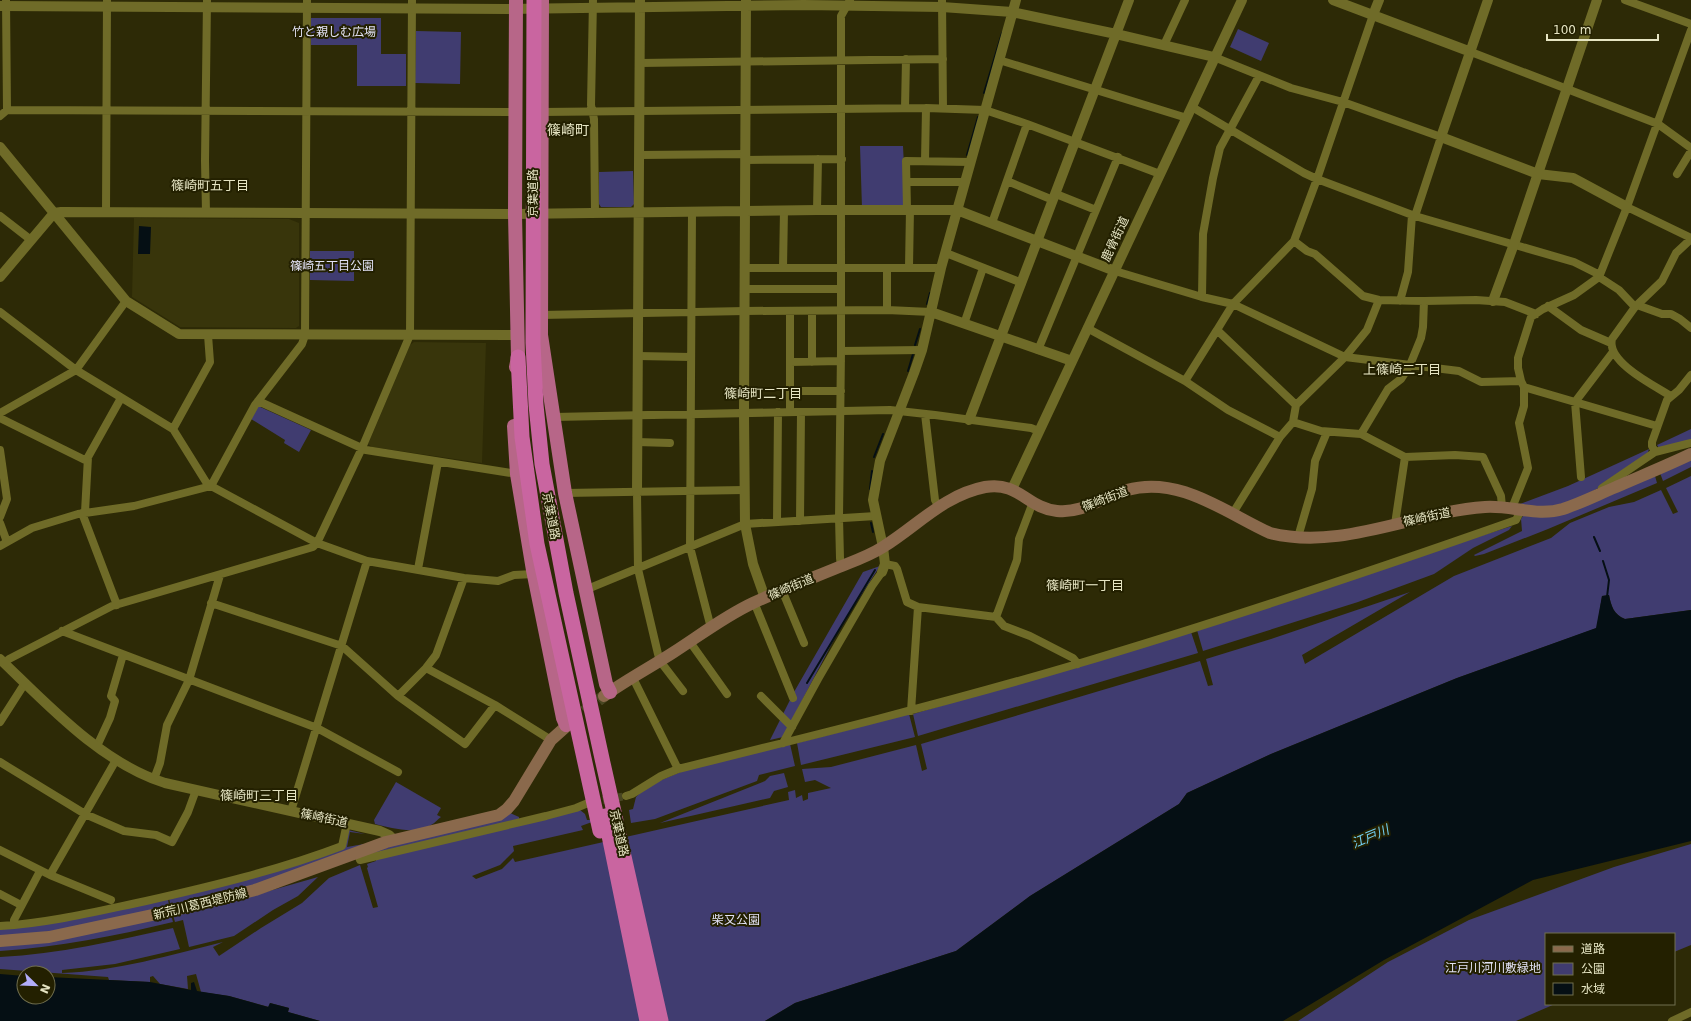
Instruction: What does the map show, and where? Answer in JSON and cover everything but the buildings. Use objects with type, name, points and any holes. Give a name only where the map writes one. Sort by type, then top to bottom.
[{"type":"highway","name":"京葉道路","points":[[519,2],[515,214],[518,357],[514,379],[517,474],[534,574],[563,718],[582,722]]},
{"type":"highway","name":"京葉道路","points":[[519,2],[524,368],[538,500],[582,722],[611,820],[662,1021]]},
{"type":"highway","name":"京葉道路","points":[[539,3],[533,321],[536,405],[547,499],[582,722]]},
{"type":"highway","name":"京葉道路","points":[[539,3],[542,213],[541,334],[580,591],[606,684],[607,694]]},
{"type":"highway","points":[[541,334],[540,367],[549,456],[580,591],[582,722]]},
{"type":"highway","points":[[518,357],[520,414],[526,474],[537,544],[548,597],[582,722],[611,820],[626,950],[646,1021]]},
{"type":"main road","name":"篠崎街道","points":[[607,694],[711,628],[759,600],[841,566],[882,547],[954,498],[984,488],[1004,486],[1012,489],[1032,502],[1048,509],[1067,511],[1090,506],[1128,489],[1139,487],[1161,487],[1185,492],[1206,500],[1270,533],[1315,538],[1345,535],[1453,511],[1484,507],[1551,511],[1582,501],[1691,454]]},
{"type":"main road","points":[[394,840],[499,815],[514,801],[551,740],[582,722]]},
{"type":"main road","name":"新荒川葛西堤防線","points":[[0,941],[49,937],[171,911],[254,890],[394,840]]},
{"type":"street","points":[[784,743],[818,679],[883,568],[882,547],[873,500],[880,462],[922,350],[941,268],[1016,0]]},
{"type":"street","points":[[969,420],[1129,0]]},
{"type":"street","points":[[1164,46],[1184,0]]},
{"type":"street","name":"鹿骨街道","points":[[1012,489],[1242,0]]},
{"type":"street","points":[[1334,0],[1658,124],[1691,148]]},
{"type":"street","points":[[1185,381],[1233,304],[1294,241],[1379,0]]},
{"type":"street","points":[[1400,301],[1408,272],[1414,216],[1488,0]]},
{"type":"street","points":[[1492,301],[1514,244],[1598,0]]},
{"type":"street","points":[[1625,0],[1691,24]]},
{"type":"street","points":[[7,110],[4,4],[412,4],[519,2],[593,4],[942,3],[1012,12],[1214,57],[1291,88],[1343,102],[1538,174],[1573,178],[1691,239],[1676,253],[1662,281],[1636,306],[1612,339],[1611,343],[1613,352],[1622,365],[1671,396]]},
{"type":"street","points":[[106,212],[107,3]]},
{"type":"street","points":[[746,3],[744,413],[745,524],[759,600],[793,698]]},
{"type":"street","points":[[841,566],[839,518],[842,159],[840,59],[841,16],[848,3]]},
{"type":"street","points":[[942,3],[943,108]]},
{"type":"street","points":[[206,212],[207,4]]},
{"type":"street","points":[[0,523],[4,544],[32,528],[83,513],[134,506],[211,486],[258,401],[302,344],[305,335],[307,4]]},
{"type":"street","points":[[2,661],[9,659],[62,631],[117,605],[313,547],[317,544],[362,448],[410,335],[412,4]]},
{"type":"street","points":[[593,4],[591,105],[594,118],[595,213]]},
{"type":"street","points":[[640,4],[637,442],[638,569],[660,661],[683,690]]},
{"type":"street","points":[[1512,509],[1528,468],[1520,423],[1524,406],[1522,384],[1518,368],[1518,358],[1531,317],[1548,306],[1574,295],[1600,276],[1658,124],[1691,30]]},
{"type":"street","points":[[640,63],[943,58]]},
{"type":"street","points":[[905,108],[906,59]]},
{"type":"street","points":[[999,60],[1187,118]]},
{"type":"street","points":[[1202,297],[1203,234],[1220,148],[1259,76]]},
{"type":"street","points":[[1192,107],[1304,173],[1317,179],[1414,216],[1574,262],[1600,276],[1619,290],[1636,306],[1662,314],[1671,314],[1691,328]]},
{"type":"street","points":[[541,112],[905,108],[984,110],[1118,157],[1160,174]]},
{"type":"street","points":[[925,162],[926,108]]},
{"type":"street","points":[[0,116],[7,110],[516,112]]},
{"type":"street","points":[[992,223],[1027,124]]},
{"type":"street","points":[[0,147],[126,302],[179,334],[517,335]]},
{"type":"street","points":[[1677,174],[1691,151]]},
{"type":"street","points":[[640,155],[842,159]]},
{"type":"street","points":[[1038,350],[1118,157]]},
{"type":"street","points":[[817,210],[818,159]]},
{"type":"street","points":[[909,267],[909,209],[906,161],[971,162]]},
{"type":"street","points":[[1007,181],[1096,210]]},
{"type":"street","points":[[907,182],[965,182]]},
{"type":"street","points":[[783,268],[784,210]]},
{"type":"street","points":[[0,277],[54,213],[206,212],[515,214],[784,210],[957,210],[1114,271],[1202,297],[1233,304],[1345,356],[1459,370],[1481,382],[1522,384],[1575,402],[1657,426]]},
{"type":"street","points":[[692,212],[690,547],[711,628]]},
{"type":"street","points":[[0,216],[31,240]]},
{"type":"street","points":[[1294,241],[1307,251],[1315,254],[1363,296],[1379,300],[1400,301],[1476,300],[1505,302],[1536,314]]},
{"type":"street","points":[[946,253],[1022,283]]},
{"type":"street","points":[[745,268],[941,268]]},
{"type":"street","points":[[887,268],[887,310]]},
{"type":"street","points":[[964,324],[983,268]]},
{"type":"street","points":[[745,289],[840,289]]},
{"type":"street","points":[[1233,513],[1280,437],[1293,422],[1296,405],[1345,356],[1367,330],[1379,300]]},
{"type":"street","points":[[1361,434],[1388,389],[1401,379],[1410,365],[1421,338],[1424,301]]},
{"type":"street","points":[[0,413],[76,370],[126,302]]},
{"type":"street","points":[[1548,306],[1581,330],[1611,343]]},
{"type":"street","points":[[541,315],[638,312],[840,310],[931,312],[1072,361]]},
{"type":"street","points":[[790,311],[790,412]]},
{"type":"street","points":[[812,311],[812,362]]},
{"type":"street","points":[[0,312],[76,370],[173,429],[206,482],[211,486],[317,544],[367,561],[464,578],[498,581],[514,575],[534,574]]},
{"type":"street","points":[[1087,328],[1185,381],[1228,410],[1280,437]]},
{"type":"street","points":[[1217,330],[1296,405]]},
{"type":"street","points":[[173,429],[210,362],[208,334]]},
{"type":"street","points":[[841,351],[922,350]]},
{"type":"street","points":[[1581,477],[1575,402],[1613,352]]},
{"type":"street","points":[[638,356],[691,357]]},
{"type":"street","points":[[790,362],[841,362]]},
{"type":"street","points":[[1655,452],[1652,442],[1667,400],[1679,390],[1691,375]]},
{"type":"street","points":[[790,391],[840,391]]},
{"type":"street","points":[[117,605],[83,513],[87,461],[121,398]]},
{"type":"street","points":[[258,401],[366,450],[517,474]]},
{"type":"street","points":[[554,417],[899,411],[1031,428],[1039,431]]},
{"type":"street","points":[[777,522],[778,412]]},
{"type":"street","points":[[800,412],[800,521]]},
{"type":"street","points":[[925,414],[935,500],[939,507]]},
{"type":"street","points":[[0,418],[87,461]]},
{"type":"street","points":[[626,796],[632,794],[656,779],[678,769],[911,711],[1078,664],[1207,624],[1516,520],[1512,509],[1501,496],[1483,457],[1455,455],[1405,457],[1361,434],[1321,432],[1293,422]]},
{"type":"street","points":[[1298,537],[1312,489],[1315,461],[1327,432]]},
{"type":"street","points":[[637,442],[670,443]]},
{"type":"street","points":[[1582,501],[1655,452],[1691,443]]},
{"type":"street","points":[[0,450],[7,499],[0,517]]},
{"type":"street","points":[[1395,524],[1405,457]]},
{"type":"street","points":[[418,570],[438,462]]},
{"type":"street","points":[[565,493],[744,490]]},
{"type":"street","points":[[996,617],[1017,560],[1019,539],[1032,502]]},
{"type":"street","points":[[580,591],[638,569],[745,524],[876,516]]},
{"type":"street","points":[[291,811],[367,561]]},
{"type":"street","points":[[883,568],[895,566],[907,602],[918,607],[996,617],[1004,626],[1030,636],[1073,658],[1078,664]]},
{"type":"street","points":[[154,779],[160,763],[167,725],[189,680],[220,575]]},
{"type":"street","points":[[398,696],[426,668],[436,655],[464,578]]},
{"type":"street","points":[[782,590],[804,643]]},
{"type":"street","points":[[212,603],[342,646],[398,696],[465,744],[495,705]]},
{"type":"street","points":[[911,711],[918,607]]},
{"type":"street","points":[[62,631],[317,728],[398,772]]},
{"type":"street","points":[[690,642],[727,694]]},
{"type":"street","points":[[97,746],[110,718],[115,701],[111,696],[123,655]]},
{"type":"street","name":"篠崎街道","points":[[2,661],[63,720],[116,760],[154,779],[196,790],[380,831],[389,835],[394,840]]},
{"type":"street","points":[[426,668],[495,705],[551,740]]},
{"type":"street","points":[[633,678],[678,769]]},
{"type":"street","points":[[0,722],[25,683]]},
{"type":"street","points":[[761,696],[792,727]]},
{"type":"street","points":[[50,875],[116,760]]},
{"type":"street","points":[[0,762],[85,814],[124,830],[156,835],[172,842],[188,812],[196,790]]},
{"type":"street","points":[[357,852],[360,860],[546,816],[576,808],[588,803]]},
{"type":"street","points":[[0,926],[56,920],[165,897],[314,857],[342,846],[347,823]]},
{"type":"street","points":[[0,850],[50,875],[111,900]]},
{"type":"street","points":[[14,925],[14,920],[21,905],[40,870]]},
{"type":"street","points":[[0,894],[21,905]]},
{"type":"street","points":[[1672,1021],[1691,1012]]},
{"type":"shaded area","points":[[134,218],[289,219],[299,223],[299,326],[296,328],[180,327],[132,297]]},
{"type":"shaded area","points":[[414,342],[486,343],[482,463],[372,447],[368,444],[410,345]]},
{"type":"green space","name":"竹と親しむ広場","points":[[311,18],[381,18],[381,54],[406,54],[406,86],[357,86],[357,45],[311,45]]},
{"type":"green space","points":[[1238,29],[1269,43],[1261,61],[1230,47]]},
{"type":"green space","points":[[416,31],[461,32],[460,84],[415,83]]},
{"type":"green space","points":[[860,146],[903,146],[906,207],[862,208]]},
{"type":"green space","points":[[633,171],[634,204],[631,207],[601,207],[599,204],[599,172]]},
{"type":"green space","name":"篠崎五丁目公園","points":[[310,251],[354,251],[354,281],[310,280]]},
{"type":"green space","points":[[258,406],[311,430],[299,452],[284,443],[285,440],[251,419]]},
{"type":"green space","points":[[1691,429],[1691,441],[1659,448],[1657,445]]},
{"type":"green space","points":[[1649,449],[1647,455],[1610,481],[1583,497],[1569,503],[1555,507],[1541,508],[1520,504],[1568,486]]},
{"type":"green space","points":[[1691,458],[1691,467],[1663,481],[1660,473]]},
{"type":"green space","points":[[1655,476],[1657,483],[1548,529],[1484,554],[1474,555],[1522,531],[1521,519],[1523,516]]},
{"type":"green space","name":"柴又公園","points":[[1691,476],[1691,610],[1625,619],[1618,615],[1614,610],[1609,595],[1602,596],[1597,628],[1457,678],[1271,754],[1187,793],[1179,804],[1030,896],[956,951],[795,1003],[765,1021],[320,1021],[288,1012],[289,1008],[270,1003],[269,1007],[229,996],[201,992],[196,974],[187,976],[188,989],[160,984],[153,976],[150,977],[150,982],[109,980],[108,977],[56,973],[56,965],[16,965],[16,970],[0,969],[0,957],[65,950],[173,928],[180,949],[115,964],[62,970],[62,973],[83,972],[123,966],[223,942],[213,947],[219,956],[302,903],[329,878],[360,865],[373,908],[378,907],[367,868],[367,864],[376,861],[376,858],[580,810],[585,814],[587,820],[591,820],[592,822],[581,826],[583,830],[513,846],[514,851],[500,865],[472,876],[476,879],[502,869],[513,858],[515,862],[789,800],[788,792],[795,790],[796,798],[802,795],[803,801],[808,799],[808,793],[831,788],[815,780],[805,782],[802,769],[831,767],[916,745],[922,771],[927,769],[921,744],[1200,661],[1208,686],[1213,685],[1206,659],[1271,639],[1410,592],[1302,655],[1305,664],[1454,576],[1551,538],[1570,523],[1609,507],[1634,502],[1661,490],[1673,514],[1678,512],[1666,488]]},
{"type":"green space","points":[[1512,526],[1509,530],[1473,548],[1434,574],[1358,602],[1203,651],[1197,630]]},
{"type":"green space","points":[[880,566],[842,624],[783,737],[770,740],[794,692],[863,572]]},
{"type":"green space","points":[[1191,632],[1198,653],[918,736],[913,714]]},
{"type":"green space","points":[[909,714],[915,737],[801,765],[797,743]]},
{"type":"green space","points":[[790,744],[795,766],[759,775],[757,781],[655,819],[631,823],[629,810],[633,809],[636,797],[647,786],[683,771]]},
{"type":"green space","points":[[784,773],[788,787],[774,791],[770,798],[660,823],[765,781],[770,776]]},
{"type":"green space","points":[[396,782],[441,808],[437,815],[441,817],[431,825],[418,830],[403,830],[375,824],[374,820]]},
{"type":"green space","points":[[510,813],[519,817],[519,819],[372,854],[375,850]]},
{"type":"green space","points":[[348,830],[365,834],[350,832],[347,847],[365,845],[270,881],[171,907],[169,898],[344,848]]},
{"type":"green space","name":"江戸川河川敷緑地","points":[[1691,844],[1691,945],[1675,952],[1675,933],[1545,933],[1545,1005],[1553,1005],[1516,1021],[1298,1021],[1388,962],[1469,920],[1614,867]]},
{"type":"green space","points":[[318,877],[298,896],[273,910],[234,936],[189,947],[183,920],[175,922],[173,915],[241,899]]},
{"type":"green space","points":[[168,898],[169,908],[96,925],[0,938],[0,928]]},
{"type":"green space","points":[[171,915],[173,922],[130,932],[65,944],[0,951],[0,946]]},
{"type":"water","points":[[139,226],[151,227],[150,254],[138,254]]},
{"type":"water","name":"江戸川","points":[[1609,595],[1616,613],[1625,619],[1691,610],[1691,841],[1533,880],[1384,960],[1283,1021],[765,1021],[795,1003],[956,951],[1030,896],[1179,804],[1187,793],[1271,754],[1457,678],[1596,628],[1602,596]]},
{"type":"water","points":[[0,974],[16,975],[16,1005],[56,1005],[56,977],[150,982],[191,990],[191,983],[194,982],[197,991],[229,996],[268,1007],[270,1003],[289,1008],[288,1012],[320,1021],[0,1021]]},
{"type":"waterway","points":[[984,93],[1002,33]]},
{"type":"waterway","points":[[967,155],[978,117]]},
{"type":"waterway","points":[[927,304],[930,293]]},
{"type":"waterway","points":[[915,345],[920,329]]},
{"type":"waterway","points":[[908,371],[913,354]]},
{"type":"waterway","points":[[874,457],[883,434]]},
{"type":"waterway","points":[[870,489],[872,471]]},
{"type":"waterway","points":[[871,523],[873,532]]},
{"type":"waterway","points":[[1594,537],[1600,551]]},
{"type":"waterway","points":[[1603,561],[1609,580],[1607,597]]},
{"type":"waterway","points":[[807,683],[875,570]]},
{"type":"tunnel","points":[[570,723],[604,696]]},
{"type":"tunnel","points":[[591,802],[626,796]]},
{"type":"district","name":"篠崎町","points":[[568,130]]},
{"type":"district","name":"篠崎町五丁目","points":[[210,185]]},
{"type":"district","name":"上篠崎二丁目","points":[[1402,369]]},
{"type":"district","name":"篠崎町二丁目","points":[[763,393]]},
{"type":"district","name":"篠崎町一丁目","points":[[1085,585]]},
{"type":"district","name":"篠崎町三丁目","points":[[259,795]]}]
